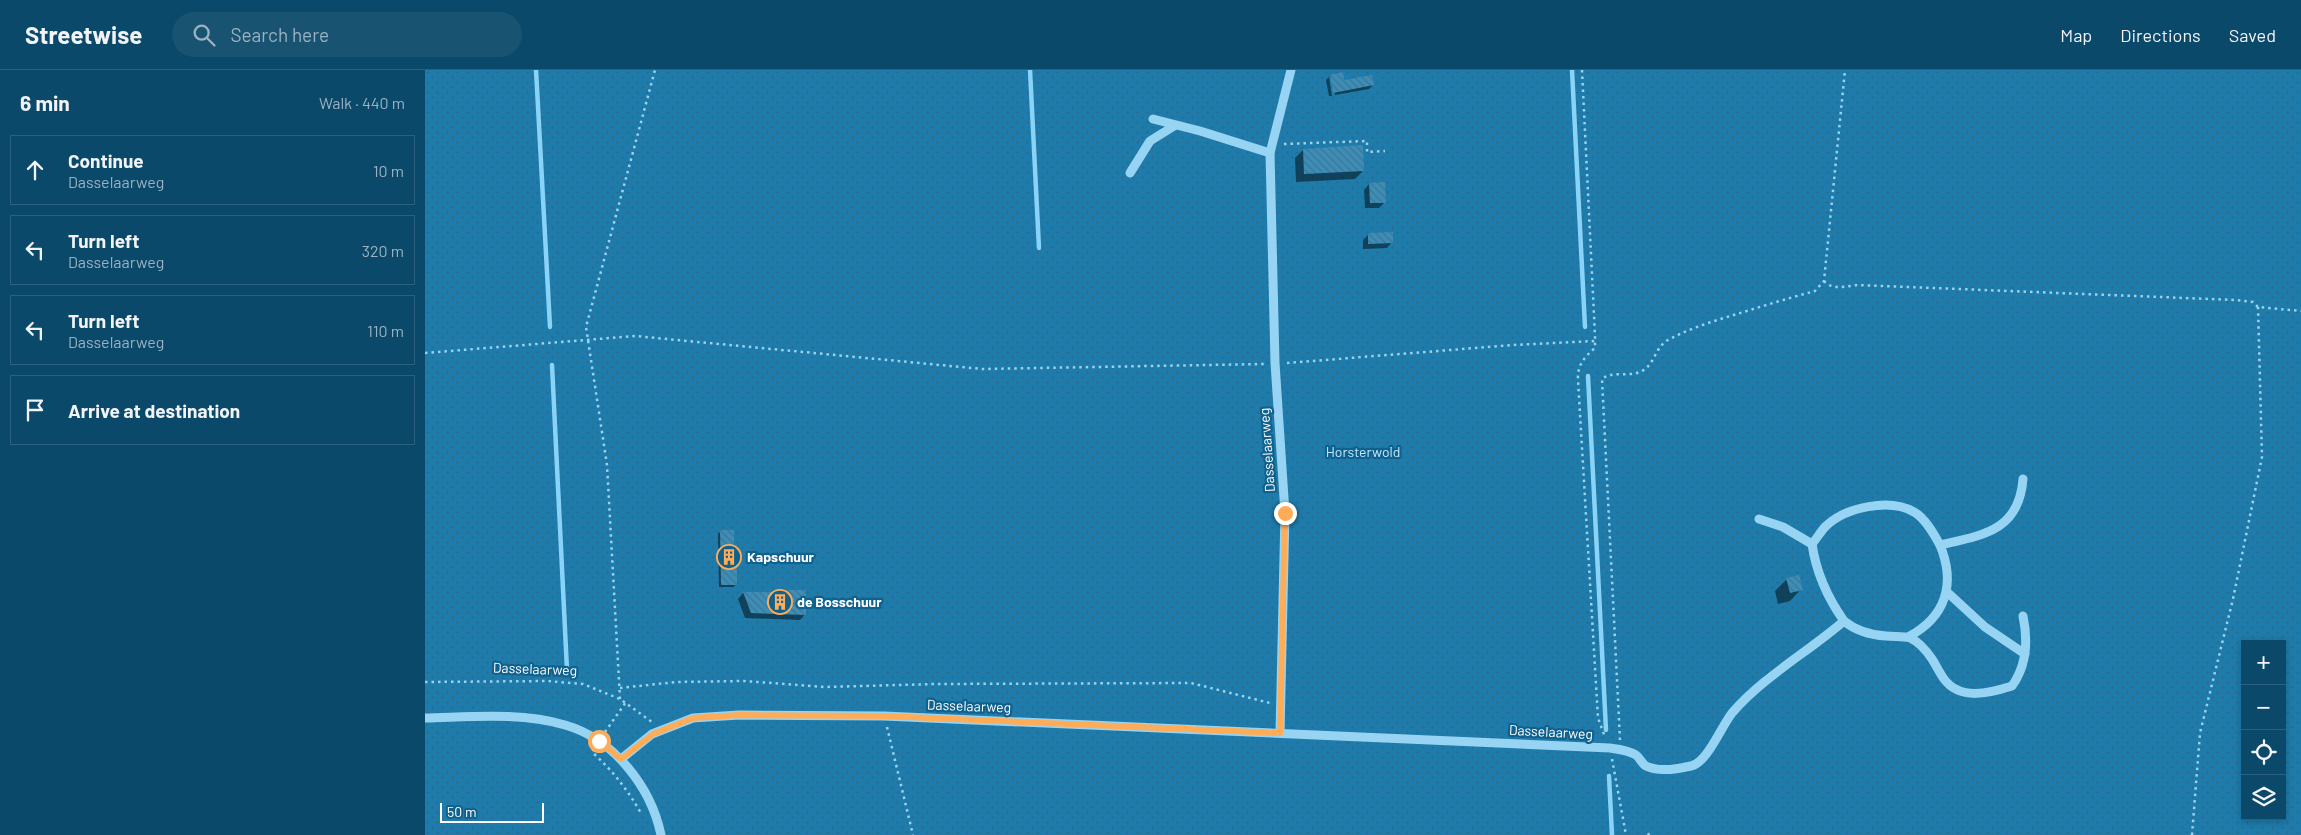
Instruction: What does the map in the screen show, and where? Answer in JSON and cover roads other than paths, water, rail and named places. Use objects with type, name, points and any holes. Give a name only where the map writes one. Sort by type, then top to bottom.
[{"type":"street","name":"Dasselaarweg","points":[[1280,733],[1285,513],[1275,364],[1271,154],[1291,70]]},
{"type":"street","points":[[1153,119],[1174,126],[1200,131],[1271,154]]},
{"type":"street","points":[[1130,173],[1150,141],[1174,126]]},
{"type":"street","points":[[1940,545],[1990,532],[2006,521],[2022,497],[2023,478]]},
{"type":"street","points":[[1908,637],[1923,630],[1934,618],[1947,592],[1949,578],[1940,545],[1932,531],[1914,512],[1889,505],[1864,506],[1844,513],[1826,526],[1812,544],[1815,562],[1821,579],[1843,621],[1852,628],[1866,633],[1908,637],[1919,643],[1928,653],[1945,680],[1953,687],[1966,692],[1981,693],[2012,686],[2021,674],[2025,654],[2026,630],[2023,616]]},
{"type":"street","points":[[1759,519],[1783,527],[1812,544]]},
{"type":"street","points":[[1947,592],[1985,627],[2025,654]]},
{"type":"street","name":"Dasselaarweg","points":[[621,759],[653,734],[693,718],[739,715],[884,716],[1610,748],[1637,755],[1645,765],[1659,769],[1693,766],[1706,757],[1717,734],[1732,713],[1750,695],[1843,621]]},
{"type":"street","points":[[425,718],[516,717],[566,725],[599,741],[621,759],[638,780],[653,808],[661,835]]},
{"type":"waterway","points":[[536,70],[550,327]]},
{"type":"waterway","points":[[1030,70],[1039,248]]},
{"type":"waterway","points":[[1572,70],[1585,327]]},
{"type":"waterway","points":[[552,365],[567,670]]},
{"type":"waterway","points":[[1588,376],[1606,730]]},
{"type":"waterway","points":[[1609,776],[1612,835]]},
{"type":"place","name":"Kapschuur","points":[[729,557]]},
{"type":"place","name":"de Bosschuur","points":[[780,602]]},
{"type":"park label","name":"Horsterwold","points":[[1363,452]]}]
